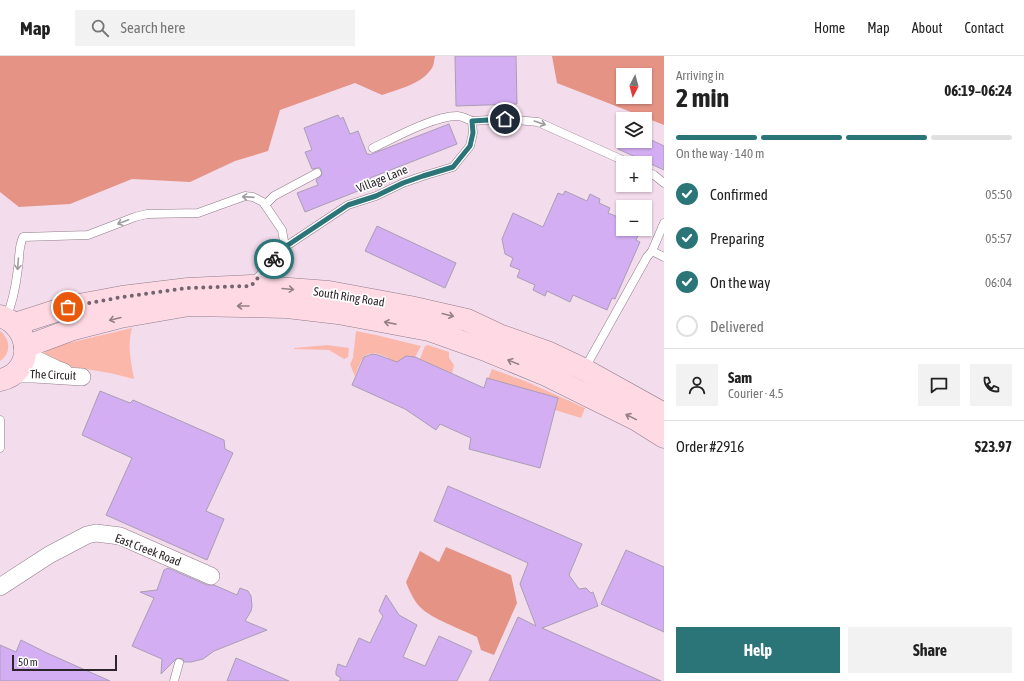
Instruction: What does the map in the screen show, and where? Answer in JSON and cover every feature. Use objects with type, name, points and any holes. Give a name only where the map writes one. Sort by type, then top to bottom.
[{"type":"street","name":"South Ring Road","points":[[7,319],[122,297],[188,288],[251,286],[329,292],[410,307],[462,319],[547,352],[585,370],[664,414]]},
{"type":"street","name":"South Ring Road","points":[[25,350],[35,343],[73,329],[120,317],[189,305],[287,307],[331,312],[429,330],[488,351],[550,377],[637,420],[664,437]]},
{"type":"street","points":[[6,377],[22,362],[25,350],[22,335],[7,319]]},
{"type":"street","name":"The Circuit","points":[[6,377],[34,374],[82,377],[56,370],[25,350]]},
{"type":"street","name":"East Creek Road","points":[[0,587],[49,555],[88,535],[96,533],[120,536],[212,576]]},
{"type":"lane","points":[[373,148],[407,132],[443,118],[458,116],[472,121],[505,119],[538,122],[616,158]]},
{"type":"lane","name":"Village Lane","points":[[251,286],[285,247],[348,205],[376,196],[403,183],[453,167],[470,146],[473,133],[472,121]]},
{"type":"lane","points":[[265,205],[274,196],[317,173]]},
{"type":"lane","points":[[652,174],[664,183]]},
{"type":"lane","points":[[7,319],[11,306],[18,267],[19,246],[23,237],[88,235],[147,214],[198,213],[245,196],[253,197],[263,202],[282,230],[285,247]]},
{"type":"lane","points":[[585,370],[646,258],[652,251],[664,223]]},
{"type":"lane","points":[[652,251],[664,257]]},
{"type":"lane","points":[[0,420],[0,448]]},
{"type":"lane","points":[[174,681],[179,663]]},
{"type":"shaded area","points":[[0,56],[435,56],[433,67],[428,74],[403,88],[382,95],[355,83],[280,110],[268,151],[235,161],[190,182],[132,179],[70,204],[19,207],[0,192]]},
{"type":"shaded area","points":[[552,56],[664,56],[664,125],[652,120],[652,112],[631,112],[557,83]]},
{"type":"shaded area","points":[[132,328],[130,347],[134,379],[110,373],[61,365],[43,355],[47,350],[68,343]]},
{"type":"shaded area","points":[[0,331],[4,334],[8,342],[8,351],[4,358],[0,361]]},
{"type":"shaded area","points":[[356,331],[421,346],[415,357],[406,356],[398,363],[382,355],[372,353],[368,354],[359,366],[355,377],[350,364],[353,358]]},
{"type":"shaded area","points":[[327,345],[349,348],[348,357],[344,359],[329,350],[294,349],[294,348]]},
{"type":"shaded area","points":[[428,345],[449,352],[449,358],[454,365],[452,374],[420,359],[425,346]]},
{"type":"shaded area","points":[[492,369],[525,381],[585,408],[581,418],[555,410],[558,398],[488,379]]},
{"type":"shaded area","points":[[446,547],[511,575],[517,603],[494,655],[481,650],[477,637],[439,620],[420,607],[406,582],[420,551],[439,562]]},
{"type":"building","points":[[455,56],[516,56],[517,104],[456,106]]},
{"type":"building","points":[[338,115],[340,119],[343,117],[350,134],[358,131],[367,154],[369,155],[449,124],[457,144],[370,178],[373,185],[305,212],[297,193],[318,185],[316,180],[322,173],[320,168],[312,169],[305,152],[312,150],[304,128]]},
{"type":"building","points":[[652,140],[664,146],[664,170],[652,165],[652,156],[633,156],[618,149],[652,148]]},
{"type":"building","points":[[565,191],[587,201],[590,194],[600,199],[599,203],[610,208],[608,213],[616,216],[616,236],[638,236],[636,240],[640,242],[615,299],[612,298],[607,310],[573,295],[570,302],[547,291],[545,296],[533,290],[535,285],[517,277],[520,270],[510,266],[513,258],[505,254],[502,239],[513,213],[543,227],[558,193],[563,195]]},
{"type":"building","points":[[377,226],[456,263],[445,288],[365,251]]},
{"type":"building","points":[[372,354],[397,362],[406,356],[415,357],[484,388],[487,378],[558,398],[540,468],[469,449],[471,438],[440,424],[436,430],[405,409],[352,385],[364,357]]},
{"type":"building","points":[[100,391],[130,403],[133,400],[224,440],[225,449],[233,453],[206,511],[224,519],[207,560],[106,515],[132,458],[82,435]]},
{"type":"building","points":[[448,486],[582,544],[569,575],[579,589],[586,588],[591,593],[593,592],[598,606],[542,628],[661,681],[489,681],[518,617],[536,626],[520,584],[528,563],[434,521]]},
{"type":"building","points":[[626,550],[664,567],[664,632],[601,604]]},
{"type":"building","points":[[168,568],[207,585],[214,585],[237,595],[240,588],[248,591],[251,596],[252,606],[251,611],[245,621],[267,630],[214,651],[203,659],[184,662],[183,659],[177,658],[161,674],[162,659],[132,646],[154,598],[140,592],[157,590],[164,570]]},
{"type":"building","points":[[386,595],[399,615],[417,625],[403,657],[425,666],[439,636],[472,651],[457,681],[339,681],[341,678],[336,675],[338,664],[346,667],[359,638],[370,643],[383,616],[379,611]]},
{"type":"building","points":[[21,640],[110,681],[0,681],[0,645],[16,652]]},
{"type":"building","points":[[236,658],[289,681],[227,681]]},
{"type":"way so far","points":[[68,307],[122,297],[188,288],[251,286],[274,259]]},
{"type":"route","points":[[274,259],[285,247],[348,205],[376,196],[403,183],[453,167],[470,146],[473,133],[472,121],[505,119]]}]
